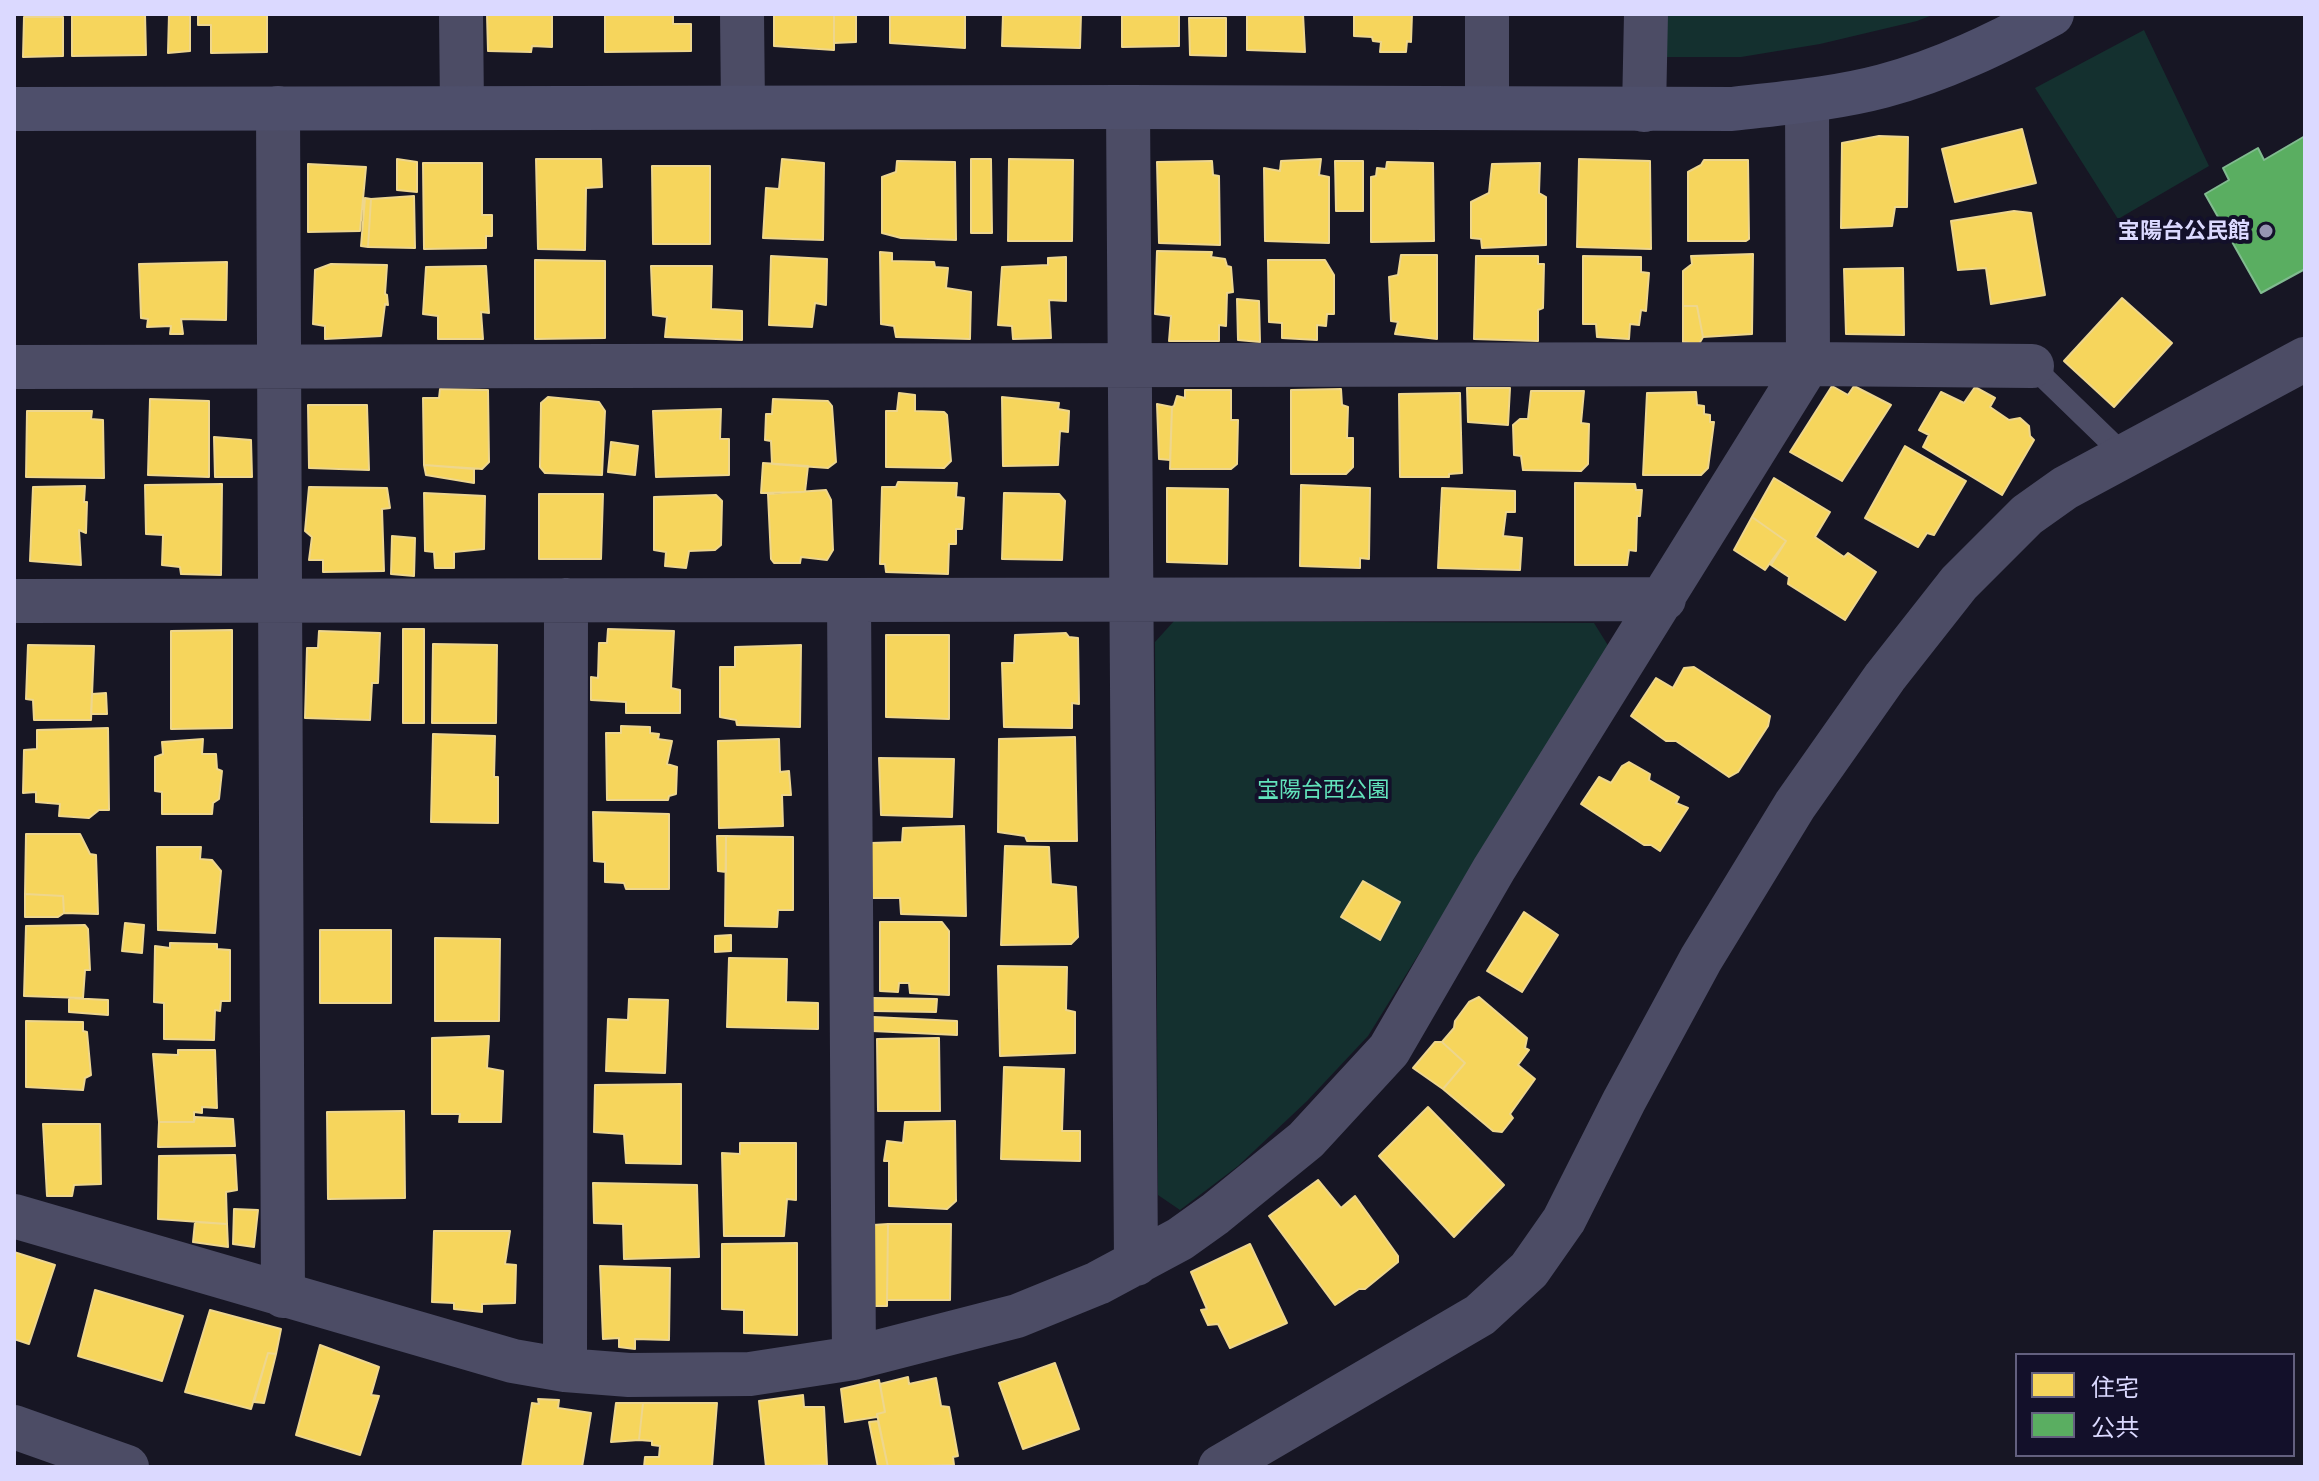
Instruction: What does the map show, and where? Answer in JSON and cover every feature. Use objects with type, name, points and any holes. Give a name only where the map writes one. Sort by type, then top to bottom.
[{"type":"street","points":[[461,14],[462,108]]},
{"type":"street","points":[[742,14],[743,107]]},
{"type":"street","points":[[1487,14],[1487,108]]},
{"type":"street","points":[[1644,110],[1646,14]]},
{"type":"street","points":[[14,109],[1732,109],[1807,101],[1882,86],[1940,68],[2052,14]]},
{"type":"street","points":[[14,1216],[513,1361],[565,1370],[629,1375],[750,1374],[854,1358],[1017,1316],[1057,1302],[1136,1264],[1215,1214],[1306,1140],[1389,1050],[1494,869],[1808,364],[1807,101]]},
{"type":"street","points":[[1128,107],[1136,1264]]},
{"type":"street","points":[[278,108],[283,1296]]},
{"type":"street","points":[[1220,1467],[1480,1315],[1529,1270],[1564,1220],[1624,1101],[1709,946],[1795,805],[1885,677],[1959,583],[2027,515],[2065,488],[2305,359]]},
{"type":"street","points":[[14,367],[2032,366]]},
{"type":"street","points":[[14,601],[1664,599]]},
{"type":"street","points":[[565,1370],[566,600]]},
{"type":"street","points":[[849,600],[854,1358]]},
{"type":"street","points":[[14,1427],[127,1467]]},
{"type":"lane","points":[[2032,366],[2126,457]]},
{"type":"green space","points":[[1665,14],[1935,14],[1820,44],[1741,57],[1665,57]]},
{"type":"green space","points":[[2144,30],[2209,166],[2118,219],[2035,88]]},
{"type":"green space","name":"宝陽台西公園","points":[[1174,621],[1594,623],[1609,647],[1368,1036],[1307,1101],[1238,1166],[1180,1210],[1158,1195],[1155,642]]},
{"type":"building: 住宅","points":[[72,14],[145,14],[146,55],[72,56]]},
{"type":"building: 住宅","points":[[169,14],[190,14],[190,51],[168,53]]},
{"type":"building: 住宅","points":[[198,14],[267,14],[267,52],[211,53],[211,25],[198,25]]},
{"type":"building: 住宅","points":[[487,14],[552,14],[552,47],[532,46],[531,52],[488,51]]},
{"type":"building: 住宅","points":[[605,14],[673,14],[673,24],[691,24],[691,51],[605,52]]},
{"type":"building: 住宅","points":[[774,14],[834,14],[834,50],[774,46]]},
{"type":"building: 住宅","points":[[834,14],[856,14],[856,42],[834,43]]},
{"type":"building: 住宅","points":[[890,14],[965,14],[965,48],[890,43]]},
{"type":"building: 住宅","points":[[1003,14],[1081,14],[1080,48],[1002,46]]},
{"type":"building: 住宅","points":[[1122,14],[1179,14],[1179,46],[1122,47]]},
{"type":"building: 住宅","points":[[1247,14],[1303,14],[1305,52],[1247,50]]},
{"type":"building: 住宅","points":[[1354,14],[1412,14],[1411,42],[1407,41],[1406,52],[1380,52],[1381,42],[1373,41],[1372,37],[1354,36]]},
{"type":"building: 住宅","points":[[24,17],[63,17],[63,56],[23,57]]},
{"type":"building: 住宅","points":[[1189,18],[1226,18],[1226,56],[1190,55]]},
{"type":"building: 住宅","points":[[2022,129],[2036,183],[1955,202],[1942,149]]},
{"type":"building: 住宅","points":[[1879,136],[1908,137],[1907,207],[1895,207],[1892,226],[1841,228],[1842,143]]},
{"type":"building: 住宅","points":[[397,159],[417,162],[417,192],[397,190]]},
{"type":"building: 住宅","points":[[536,159],[601,159],[602,187],[586,188],[585,250],[538,249]]},
{"type":"building: 住宅","points":[[782,159],[824,163],[823,240],[763,238],[766,188],[779,189]]},
{"type":"building: 住宅","points":[[971,159],[991,159],[992,233],[971,233]]},
{"type":"building: 住宅","points":[[1009,159],[1073,160],[1072,241],[1008,241]]},
{"type":"building: 住宅","points":[[1321,159],[1319,175],[1329,177],[1329,243],[1265,241],[1264,168],[1280,171],[1281,161]]},
{"type":"building: 住宅","points":[[1579,159],[1650,161],[1651,249],[1577,247]]},
{"type":"building: 住宅","points":[[1704,160],[1748,160],[1749,239],[1746,241],[1688,241],[1688,172]]},
{"type":"building: 住宅","points":[[897,161],[955,162],[956,240],[901,238],[882,233],[882,177],[896,172]]},
{"type":"building: 住宅","points":[[1212,161],[1213,175],[1219,176],[1220,245],[1159,243],[1157,162]]},
{"type":"building: 住宅","points":[[1335,161],[1363,161],[1363,211],[1336,211]]},
{"type":"building: 住宅","points":[[1387,162],[1433,163],[1434,241],[1371,242],[1371,177],[1376,176],[1377,168],[1386,169]]},
{"type":"building: 住宅","points":[[423,163],[482,163],[482,215],[492,215],[492,236],[486,236],[486,248],[424,249]]},
{"type":"building: 住宅","points":[[1540,163],[1539,193],[1546,197],[1546,245],[1482,248],[1481,239],[1471,238],[1471,202],[1489,193],[1492,164]]},
{"type":"building: 住宅","points":[[308,164],[366,167],[360,231],[308,232]]},
{"type":"building: 住宅","points":[[652,166],[710,166],[710,244],[653,244]]},
{"type":"building: 住宅","points":[[414,196],[415,248],[368,247],[371,199]]},
{"type":"building: 住宅","points":[[365,198],[371,199],[368,247],[361,246]]},
{"type":"building: 住宅","points":[[2014,211],[2031,213],[2045,295],[1991,304],[1986,268],[1958,270],[1951,221]]},
{"type":"building: 住宅","points":[[1157,251],[1212,252],[1211,257],[1225,259],[1227,266],[1231,267],[1233,292],[1227,293],[1226,326],[1219,325],[1219,341],[1169,341],[1171,316],[1155,314]]},
{"type":"building: 住宅","points":[[880,252],[892,253],[892,261],[934,262],[935,267],[948,268],[946,288],[971,292],[970,339],[896,337],[894,326],[881,324]]},
{"type":"building: 住宅","points":[[1753,254],[1752,334],[1703,337],[1697,306],[1683,306],[1683,271],[1692,264],[1691,256]]},
{"type":"building: 住宅","points":[[1401,255],[1437,255],[1437,339],[1395,334],[1398,322],[1391,321],[1389,277],[1398,275]]},
{"type":"building: 住宅","points":[[771,256],[827,259],[826,305],[815,303],[812,327],[769,325]]},
{"type":"building: 住宅","points":[[1476,256],[1538,256],[1538,264],[1544,264],[1543,308],[1538,310],[1538,341],[1474,339]]},
{"type":"building: 住宅","points":[[1583,256],[1641,257],[1641,272],[1649,273],[1646,311],[1641,310],[1639,325],[1630,324],[1629,339],[1597,337],[1596,324],[1583,324]]},
{"type":"building: 住宅","points":[[1066,257],[1066,301],[1049,300],[1051,338],[1013,339],[1012,326],[998,325],[1002,267],[1048,265],[1048,258]]},
{"type":"building: 住宅","points":[[535,260],[605,261],[605,338],[535,339]]},
{"type":"building: 住宅","points":[[1268,260],[1325,260],[1334,275],[1334,314],[1327,314],[1326,326],[1317,325],[1317,340],[1282,338],[1282,323],[1269,322]]},
{"type":"building: 住宅","points":[[227,262],[226,320],[181,319],[183,334],[170,334],[171,326],[147,327],[148,319],[141,318],[139,264]]},
{"type":"building: 住宅","points":[[331,264],[387,265],[385,294],[388,305],[385,304],[381,336],[325,339],[325,326],[313,324],[315,270]]},
{"type":"building: 住宅","points":[[486,266],[489,313],[481,312],[483,339],[438,339],[438,316],[423,314],[426,267]]},
{"type":"building: 住宅","points":[[651,266],[712,266],[711,309],[742,311],[742,340],[665,337],[667,317],[653,315]]},
{"type":"building: 住宅","points":[[1903,268],[1904,335],[1846,334],[1844,269]]},
{"type":"building: 住宅","points":[[2122,298],[2172,343],[2114,407],[2064,361]]},
{"type":"building: 住宅","points":[[1237,299],[1259,301],[1260,342],[1238,340]]},
{"type":"building: 住宅","points":[[1683,306],[1697,306],[1703,337],[1699,344],[1683,342]]},
{"type":"building: 住宅","points":[[1832,386],[1848,395],[1854,386],[1891,405],[1842,481],[1790,452]]},
{"type":"building: 住宅","points":[[1975,387],[1995,398],[1990,407],[2009,420],[2020,418],[2029,426],[2030,436],[2034,440],[2002,495],[1923,447],[1929,435],[1919,430],[1941,392],[1964,403]]},
{"type":"building: 住宅","points":[[1467,388],[1510,388],[1508,425],[1468,422]]},
{"type":"building: 住宅","points":[[440,389],[488,390],[489,462],[482,469],[424,465],[423,398],[439,398]]},
{"type":"building: 住宅","points":[[1341,389],[1342,405],[1348,407],[1347,438],[1353,438],[1353,467],[1346,474],[1291,474],[1291,390]]},
{"type":"building: 住宅","points":[[1185,390],[1231,390],[1231,420],[1238,420],[1237,464],[1231,469],[1170,469],[1172,407],[1177,396],[1185,398]]},
{"type":"building: 住宅","points":[[1531,391],[1584,391],[1581,423],[1589,424],[1588,464],[1581,471],[1523,470],[1521,456],[1514,455],[1513,425],[1520,419],[1528,419]]},
{"type":"building: 住宅","points":[[1696,392],[1697,405],[1704,406],[1704,414],[1710,415],[1710,422],[1714,422],[1708,468],[1701,475],[1643,475],[1647,393]]},
{"type":"building: 住宅","points":[[899,393],[915,395],[915,411],[944,412],[947,415],[951,461],[944,468],[886,467],[886,411],[897,411]]},
{"type":"building: 住宅","points":[[1460,393],[1462,473],[1449,474],[1449,477],[1400,477],[1399,394]]},
{"type":"building: 住宅","points":[[548,397],[599,402],[605,411],[602,475],[545,473],[540,467],[541,403]]},
{"type":"building: 住宅","points":[[1002,397],[1059,403],[1058,409],[1069,411],[1068,432],[1060,431],[1058,465],[1003,466]]},
{"type":"building: 住宅","points":[[150,399],[209,401],[209,477],[148,475]]},
{"type":"building: 住宅","points":[[773,399],[828,401],[832,406],[836,462],[828,468],[772,464],[771,441],[765,440],[766,414],[772,414]]},
{"type":"building: 住宅","points":[[1157,404],[1172,407],[1170,460],[1159,459]]},
{"type":"building: 住宅","points":[[308,405],[367,405],[369,470],[309,468]]},
{"type":"building: 住宅","points":[[721,409],[720,439],[729,439],[729,475],[656,477],[653,411]]},
{"type":"building: 住宅","points":[[27,411],[92,411],[91,419],[103,420],[104,478],[26,477]]},
{"type":"building: 住宅","points":[[214,437],[251,440],[252,477],[215,477]]},
{"type":"building: 住宅","points":[[611,442],[638,446],[635,475],[608,472]]},
{"type":"building: 住宅","points":[[1905,446],[1966,481],[1934,535],[1927,533],[1918,547],[1865,518]]},
{"type":"building: 住宅","points":[[763,463],[808,466],[805,492],[761,493]]},
{"type":"building: 住宅","points":[[424,465],[474,469],[474,483],[426,475]]},
{"type":"building: 住宅","points":[[1774,478],[1830,512],[1815,537],[1844,557],[1848,553],[1876,572],[1845,620],[1788,584],[1789,577],[1771,565],[1786,541],[1752,517]]},
{"type":"building: 住宅","points":[[898,482],[957,483],[956,497],[964,498],[962,529],[956,529],[956,544],[949,544],[948,574],[886,572],[885,564],[880,564],[882,487],[896,487]]},
{"type":"building: 住宅","points":[[1575,483],[1635,484],[1636,490],[1642,490],[1640,516],[1637,516],[1636,551],[1629,550],[1627,565],[1575,565]]},
{"type":"building: 住宅","points":[[222,484],[221,575],[181,574],[180,567],[162,565],[163,535],[146,534],[145,485]]},
{"type":"building: 住宅","points":[[1301,485],[1370,488],[1369,559],[1360,558],[1360,568],[1300,566]]},
{"type":"building: 住宅","points":[[85,486],[86,533],[79,530],[81,565],[30,561],[33,487]]},
{"type":"building: 住宅","points":[[309,487],[387,488],[390,508],[382,509],[384,571],[323,572],[323,560],[309,560],[312,537],[305,531]]},
{"type":"building: 住宅","points":[[1167,488],[1228,489],[1227,564],[1167,562]]},
{"type":"building: 住宅","points":[[1442,488],[1515,491],[1515,512],[1506,512],[1503,536],[1522,538],[1520,570],[1438,568]]},
{"type":"building: 住宅","points":[[826,490],[831,500],[833,550],[827,560],[801,557],[800,563],[774,563],[771,559],[768,494]]},
{"type":"building: 住宅","points":[[424,493],[485,496],[484,549],[454,552],[454,568],[435,568],[434,552],[425,551]]},
{"type":"building: 住宅","points":[[1004,493],[1059,494],[1065,501],[1062,560],[1002,559]]},
{"type":"building: 住宅","points":[[539,494],[603,494],[601,559],[539,559]]},
{"type":"building: 住宅","points":[[716,495],[722,501],[721,545],[715,550],[689,551],[686,568],[665,566],[666,552],[654,550],[654,497]]},
{"type":"building: 住宅","points":[[1752,517],[1786,541],[1765,570],[1734,550]]},
{"type":"building: 住宅","points":[[392,536],[415,538],[414,576],[391,574]]},
{"type":"building: 住宅","points":[[403,629],[424,629],[424,723],[403,723]]},
{"type":"building: 住宅","points":[[608,629],[674,631],[671,688],[680,690],[680,713],[626,713],[626,702],[591,700],[591,677],[598,678],[599,643],[607,643]]},
{"type":"building: 住宅","points":[[232,630],[232,728],[171,729],[171,631]]},
{"type":"building: 住宅","points":[[319,631],[380,633],[378,683],[372,683],[370,720],[305,718],[307,648],[318,648]]},
{"type":"building: 住宅","points":[[1066,633],[1069,637],[1078,638],[1079,704],[1072,703],[1072,728],[1004,727],[1002,663],[1014,663],[1015,635]]},
{"type":"building: 住宅","points":[[886,635],[949,635],[949,719],[886,717]]},
{"type":"building: 住宅","points":[[433,644],[497,645],[496,723],[432,723]]},
{"type":"building: 住宅","points":[[28,645],[94,646],[91,720],[34,720],[33,700],[26,699]]},
{"type":"building: 住宅","points":[[801,645],[800,727],[737,725],[736,720],[720,717],[720,667],[735,667],[735,647]]},
{"type":"building: 住宅","points":[[1694,667],[1770,716],[1768,726],[1738,772],[1729,777],[1676,741],[1666,741],[1631,716],[1656,678],[1673,688],[1684,668]]},
{"type":"building: 住宅","points":[[106,693],[107,714],[91,714],[92,694]]},
{"type":"building: 住宅","points":[[621,726],[650,727],[650,733],[659,734],[658,739],[672,741],[667,764],[677,767],[676,794],[669,796],[668,800],[607,800],[606,733],[621,733]]},
{"type":"building: 住宅","points":[[108,728],[109,810],[99,810],[89,818],[59,816],[60,804],[36,802],[36,792],[23,793],[24,750],[37,749],[37,730]]},
{"type":"building: 住宅","points":[[433,734],[495,736],[494,777],[498,777],[498,823],[431,822]]},
{"type":"building: 住宅","points":[[1075,737],[1077,841],[1027,841],[1025,836],[998,832],[999,739]]},
{"type":"building: 住宅","points":[[203,739],[202,754],[216,754],[217,769],[222,771],[219,799],[213,803],[212,814],[162,814],[162,792],[155,791],[155,757],[163,754],[162,742]]},
{"type":"building: 住宅","points":[[779,739],[780,772],[789,771],[791,795],[782,795],[783,826],[719,828],[718,741]]},
{"type":"building: 住宅","points":[[879,758],[954,759],[952,817],[881,815]]},
{"type":"building: 住宅","points":[[1629,762],[1650,774],[1649,780],[1679,797],[1676,803],[1688,808],[1660,851],[1651,845],[1644,845],[1581,804],[1599,777],[1611,783],[1622,766]]},
{"type":"building: 住宅","points":[[593,812],[669,814],[669,889],[626,889],[624,883],[605,882],[605,862],[594,861]]},
{"type":"building: 住宅","points":[[964,826],[966,916],[901,914],[900,898],[872,898],[871,843],[902,842],[903,828]]},
{"type":"building: 住宅","points":[[26,834],[80,834],[90,854],[96,855],[98,914],[64,913],[63,896],[25,894]]},
{"type":"building: 住宅","points":[[717,836],[726,836],[726,872],[718,871]]},
{"type":"building: 住宅","points":[[726,836],[793,837],[793,910],[778,910],[777,927],[725,926]]},
{"type":"building: 住宅","points":[[1005,846],[1049,847],[1051,884],[1076,887],[1078,937],[1071,944],[1001,945]]},
{"type":"building: 住宅","points":[[157,847],[201,847],[200,859],[212,860],[221,871],[215,933],[158,930]]},
{"type":"building: 住宅","points":[[1363,881],[1400,902],[1380,940],[1341,917]]},
{"type":"building: 住宅","points":[[25,894],[63,896],[64,913],[58,917],[25,917]]},
{"type":"building: 住宅","points":[[1524,912],[1558,935],[1522,992],[1487,971]]},
{"type":"building: 住宅","points":[[880,922],[942,922],[949,931],[949,995],[910,993],[909,983],[899,983],[898,992],[880,991]]},
{"type":"building: 住宅","points":[[125,923],[144,925],[142,953],[122,951]]},
{"type":"building: 住宅","points":[[85,925],[88,929],[90,970],[85,970],[83,998],[24,996],[26,926]]},
{"type":"building: 住宅","points":[[320,930],[391,930],[391,1003],[320,1003]]},
{"type":"building: 住宅","points":[[731,935],[731,951],[715,952],[715,936]]},
{"type":"building: 住宅","points":[[435,938],[500,939],[499,1021],[435,1021]]},
{"type":"building: 住宅","points":[[170,943],[217,944],[217,949],[230,950],[230,1001],[221,1001],[220,1011],[215,1010],[214,1040],[164,1039],[164,1003],[154,1002],[155,946],[170,948]]},
{"type":"building: 住宅","points":[[729,958],[787,959],[786,1002],[818,1003],[818,1029],[727,1027]]},
{"type":"building: 住宅","points":[[998,966],[1067,967],[1066,1010],[1075,1012],[1075,1053],[1000,1056]]},
{"type":"building: 住宅","points":[[1479,997],[1527,1038],[1525,1048],[1529,1050],[1518,1065],[1535,1079],[1510,1114],[1513,1118],[1502,1132],[1493,1131],[1443,1089],[1465,1063],[1442,1042],[1469,1002]]},
{"type":"building: 住宅","points":[[69,998],[108,1000],[108,1015],[69,1012]]},
{"type":"building: 住宅","points":[[873,998],[937,999],[936,1012],[873,1011]]},
{"type":"building: 住宅","points":[[629,999],[668,1000],[665,1073],[606,1071],[608,1019],[628,1020]]},
{"type":"building: 住宅","points":[[873,1017],[957,1021],[957,1035],[872,1031]]},
{"type":"building: 住宅","points":[[26,1021],[83,1022],[83,1031],[87,1032],[91,1075],[85,1078],[83,1090],[26,1087]]},
{"type":"building: 住宅","points":[[489,1036],[487,1068],[503,1071],[501,1122],[459,1122],[460,1114],[432,1114],[432,1038]]},
{"type":"building: 住宅","points":[[939,1038],[940,1111],[878,1111],[877,1039]]},
{"type":"building: 住宅","points":[[1435,1042],[1442,1042],[1465,1063],[1443,1089],[1413,1068]]},
{"type":"building: 住宅","points":[[178,1050],[215,1050],[217,1108],[202,1107],[202,1113],[194,1112],[194,1122],[159,1122],[153,1054],[178,1055]]},
{"type":"building: 住宅","points":[[1004,1067],[1064,1069],[1062,1131],[1080,1131],[1080,1161],[1001,1159]]},
{"type":"building: 住宅","points":[[681,1084],[681,1164],[626,1163],[624,1134],[594,1132],[595,1085]]},
{"type":"building: 住宅","points":[[1428,1107],[1504,1185],[1454,1237],[1379,1156]]},
{"type":"building: 住宅","points":[[404,1111],[405,1198],[328,1199],[327,1112]]},
{"type":"building: 住宅","points":[[195,1117],[233,1119],[235,1146],[158,1147],[159,1122],[194,1122]]},
{"type":"building: 住宅","points":[[955,1121],[956,1201],[947,1209],[889,1206],[889,1161],[884,1161],[887,1141],[903,1143],[905,1122]]},
{"type":"building: 住宅","points":[[43,1124],[100,1124],[101,1184],[74,1185],[72,1196],[47,1196]]},
{"type":"building: 住宅","points":[[740,1143],[796,1143],[796,1200],[787,1199],[784,1236],[724,1236],[722,1153],[740,1154]]},
{"type":"building: 住宅","points":[[235,1155],[237,1190],[226,1192],[227,1224],[158,1219],[159,1156]]},
{"type":"building: 住宅","points":[[1318,1180],[1341,1208],[1355,1196],[1398,1256],[1398,1262],[1365,1289],[1359,1289],[1335,1305],[1269,1216]]},
{"type":"building: 住宅","points":[[593,1183],[697,1185],[699,1257],[624,1259],[623,1224],[594,1223]]},
{"type":"building: 住宅","points":[[234,1209],[258,1210],[254,1247],[233,1244]]},
{"type":"building: 住宅","points":[[195,1222],[227,1224],[228,1247],[193,1242]]},
{"type":"building: 住宅","points":[[888,1224],[951,1224],[950,1300],[887,1300]]},
{"type":"building: 住宅","points":[[888,1224],[887,1306],[872,1306],[873,1225]]},
{"type":"building: 住宅","points":[[434,1231],[510,1231],[505,1264],[516,1265],[515,1303],[482,1304],[482,1312],[454,1309],[454,1303],[432,1302]]},
{"type":"building: 住宅","points":[[797,1243],[797,1335],[744,1333],[744,1310],[722,1309],[722,1244]]},
{"type":"building: 住宅","points":[[1250,1244],[1287,1323],[1230,1348],[1218,1324],[1208,1325],[1201,1310],[1207,1309],[1191,1272]]},
{"type":"building: 住宅","points":[[14,1252],[55,1265],[29,1344],[14,1339]]},
{"type":"building: 住宅","points":[[600,1266],[670,1268],[669,1340],[635,1339],[635,1349],[619,1347],[619,1338],[603,1339]]},
{"type":"building: 住宅","points":[[95,1290],[183,1316],[162,1381],[78,1356]]},
{"type":"building: 住宅","points":[[210,1310],[281,1329],[276,1354],[268,1353],[251,1409],[185,1392]]},
{"type":"building: 住宅","points":[[320,1345],[379,1367],[371,1395],[379,1396],[360,1455],[296,1435]]},
{"type":"building: 住宅","points":[[268,1353],[276,1354],[264,1403],[254,1402]]},
{"type":"building: 住宅","points":[[1055,1363],[1079,1429],[1023,1449],[999,1383]]},
{"type":"building: 住宅","points":[[908,1377],[909,1384],[936,1378],[941,1406],[949,1407],[958,1456],[953,1457],[954,1465],[888,1467],[877,1414],[885,1412],[880,1384]]},
{"type":"building: 住宅","points":[[879,1380],[885,1412],[877,1414],[877,1417],[845,1422],[841,1389]]},
{"type":"building: 住宅","points":[[803,1395],[804,1407],[824,1407],[827,1465],[766,1467],[759,1401]]},
{"type":"building: 住宅","points":[[538,1399],[559,1400],[558,1408],[591,1413],[582,1467],[522,1467],[532,1403],[539,1404]]},
{"type":"building: 住宅","points":[[616,1403],[643,1403],[639,1440],[611,1442]]},
{"type":"building: 住宅","points":[[643,1403],[717,1403],[712,1466],[644,1467],[645,1457],[659,1457],[660,1446],[652,1445],[652,1441],[639,1440]]},
{"type":"building: 住宅","points":[[878,1421],[888,1467],[878,1467],[869,1422]]},
{"type":"building: 公共","name":"宝陽台公民館","points":[[2305,136],[2305,269],[2261,293],[2205,194],[2229,180],[2223,168],[2258,148],[2264,160]]},
{"type":"place","name":"宝陽台公民館","points":[[2266,231]]}]
